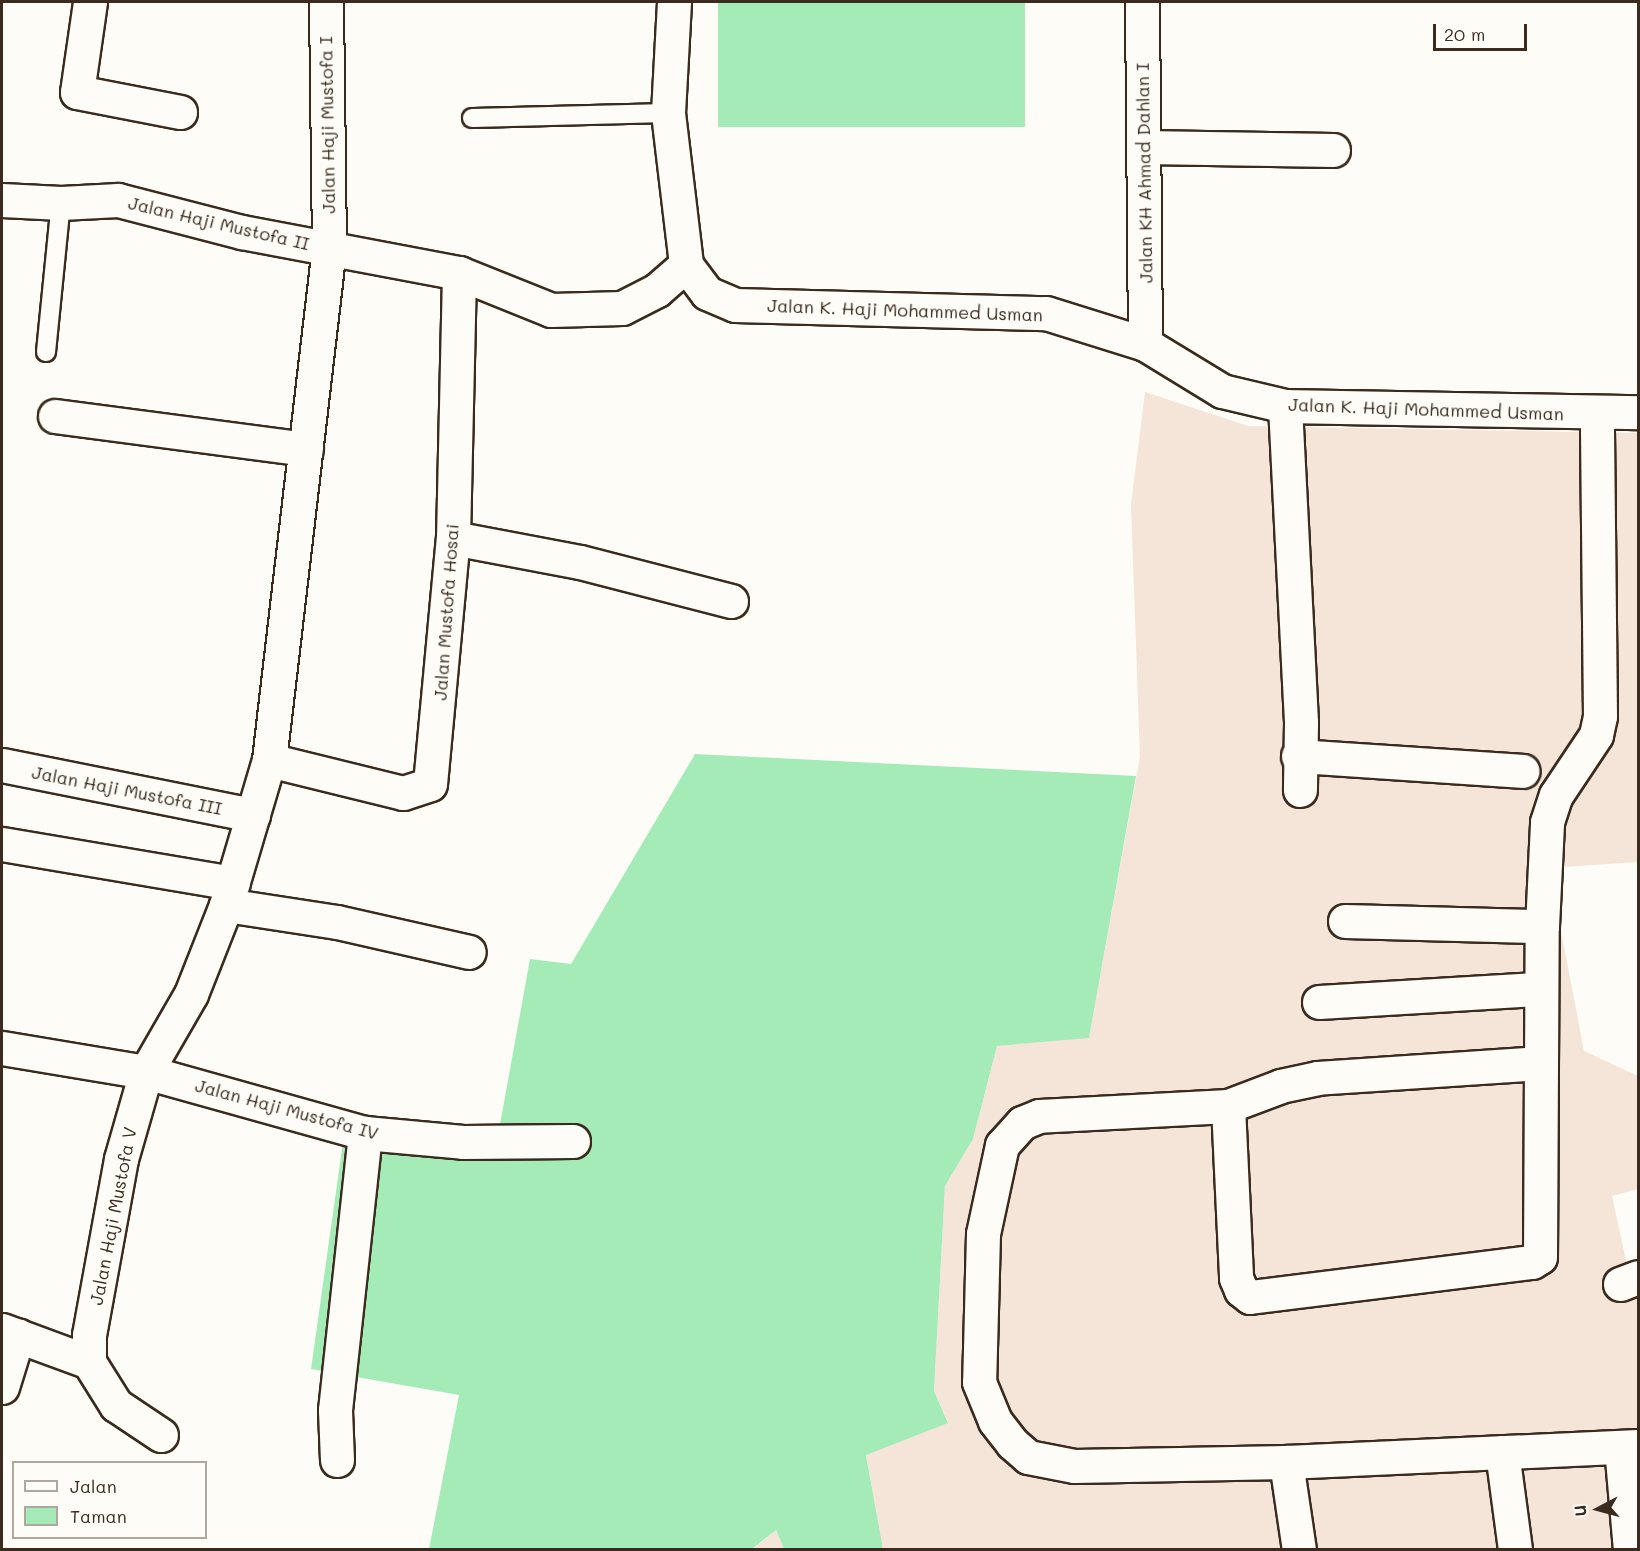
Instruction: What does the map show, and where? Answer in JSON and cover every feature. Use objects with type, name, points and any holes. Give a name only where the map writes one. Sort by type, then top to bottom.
[{"type":"street","points":[[90,2],[77,92],[180,112]]},
{"type":"street","name":"Jalan Haji Mustofa I","points":[[269,760],[329,248],[326,2]]},
{"type":"street","name":"Jalan K. Haji Mohammed Usman","points":[[674,2],[668,113],[686,265],[706,293],[735,305],[1046,313],[1145,344],[1222,391],[1285,406],[1597,414],[1638,412]]},
{"type":"street","name":"Jalan KH Ahmad Dahlan I","points":[[1142,2],[1145,344]]},
{"type":"street","points":[[1144,147],[1333,150]]},
{"type":"street","name":"Jalan Haji Mustofa II","points":[[2,200],[61,203],[118,200],[242,232],[459,273],[551,310],[622,308],[657,290],[686,265]]},
{"type":"street","name":"Jalan Mustofa Hosai","points":[[269,760],[403,794],[430,784],[453,538],[459,273]]},
{"type":"street","points":[[1285,406],[1301,723],[1298,756],[1300,790]]},
{"type":"street","points":[[1228,1106],[1236,1278],[1241,1290],[1250,1296],[1532,1262],[1540,1257],[1543,1242],[1542,926],[1547,822],[1556,795],[1596,735],[1600,716],[1597,414]]},
{"type":"street","points":[[55,416],[306,449]]},
{"type":"street","points":[[453,538],[580,562],[731,601]]},
{"type":"street","points":[[1298,756],[1523,771]]},
{"type":"street","name":"Jalan Haji Mustofa V","points":[[89,1362],[89,1335],[121,1159],[146,1072],[191,994],[229,894],[269,760]]},
{"type":"street","name":"Jalan Haji Mustofa III","points":[[2,765],[253,815]]},
{"type":"street","points":[[2,844],[229,894],[337,922],[469,952]]},
{"type":"street","points":[[1345,921],[1542,926]]},
{"type":"street","points":[[1319,1002],[1542,989]]},
{"type":"street","name":"Jalan Haji Mustofa IV","points":[[2,1048],[146,1072],[365,1133],[463,1143],[573,1141]]},
{"type":"street","points":[[1541,1063],[1318,1078],[1281,1086],[1228,1106],[1039,1116],[1012,1131],[1002,1145],[983,1234],[979,1382],[995,1421],[1012,1443],[1028,1456],[1046,1462],[1074,1466],[1286,1462],[1630,1446],[1630,1550]]},
{"type":"street","points":[[337,1460],[335,1410],[365,1133]]},
{"type":"street","points":[[2,1387],[10,1333],[89,1362],[116,1405],[161,1435]]},
{"type":"street","points":[[1502,1452],[1515,1550]]},
{"type":"street","points":[[1286,1462],[1299,1550]]},
{"type":"lane","points":[[472,118],[668,113]]},
{"type":"lane","points":[[46,352],[61,203]]},
{"type":"shaded area","points":[[1145,392],[1248,426],[1638,433],[1638,862],[1549,868],[1584,1051],[1638,1076],[1638,1189],[1612,1196],[1627,1265],[1638,1263],[1638,1549],[883,1549],[866,1454],[948,1422],[934,1391],[945,1186],[973,1139],[997,1046],[1089,1037],[1140,757],[1131,505]]},
{"type":"shaded area","points":[[776,1530],[784,1549],[752,1550]]},
{"type":"green space","points":[[718,2],[1025,2],[1025,127],[718,127]]},
{"type":"green space","points":[[695,754],[1136,776],[1089,1038],[997,1046],[973,1139],[945,1186],[934,1391],[948,1423],[866,1455],[883,1549],[784,1549],[776,1530],[752,1549],[429,1549],[459,1395],[311,1369],[345,1128],[497,1141],[530,959],[571,964]]}]
